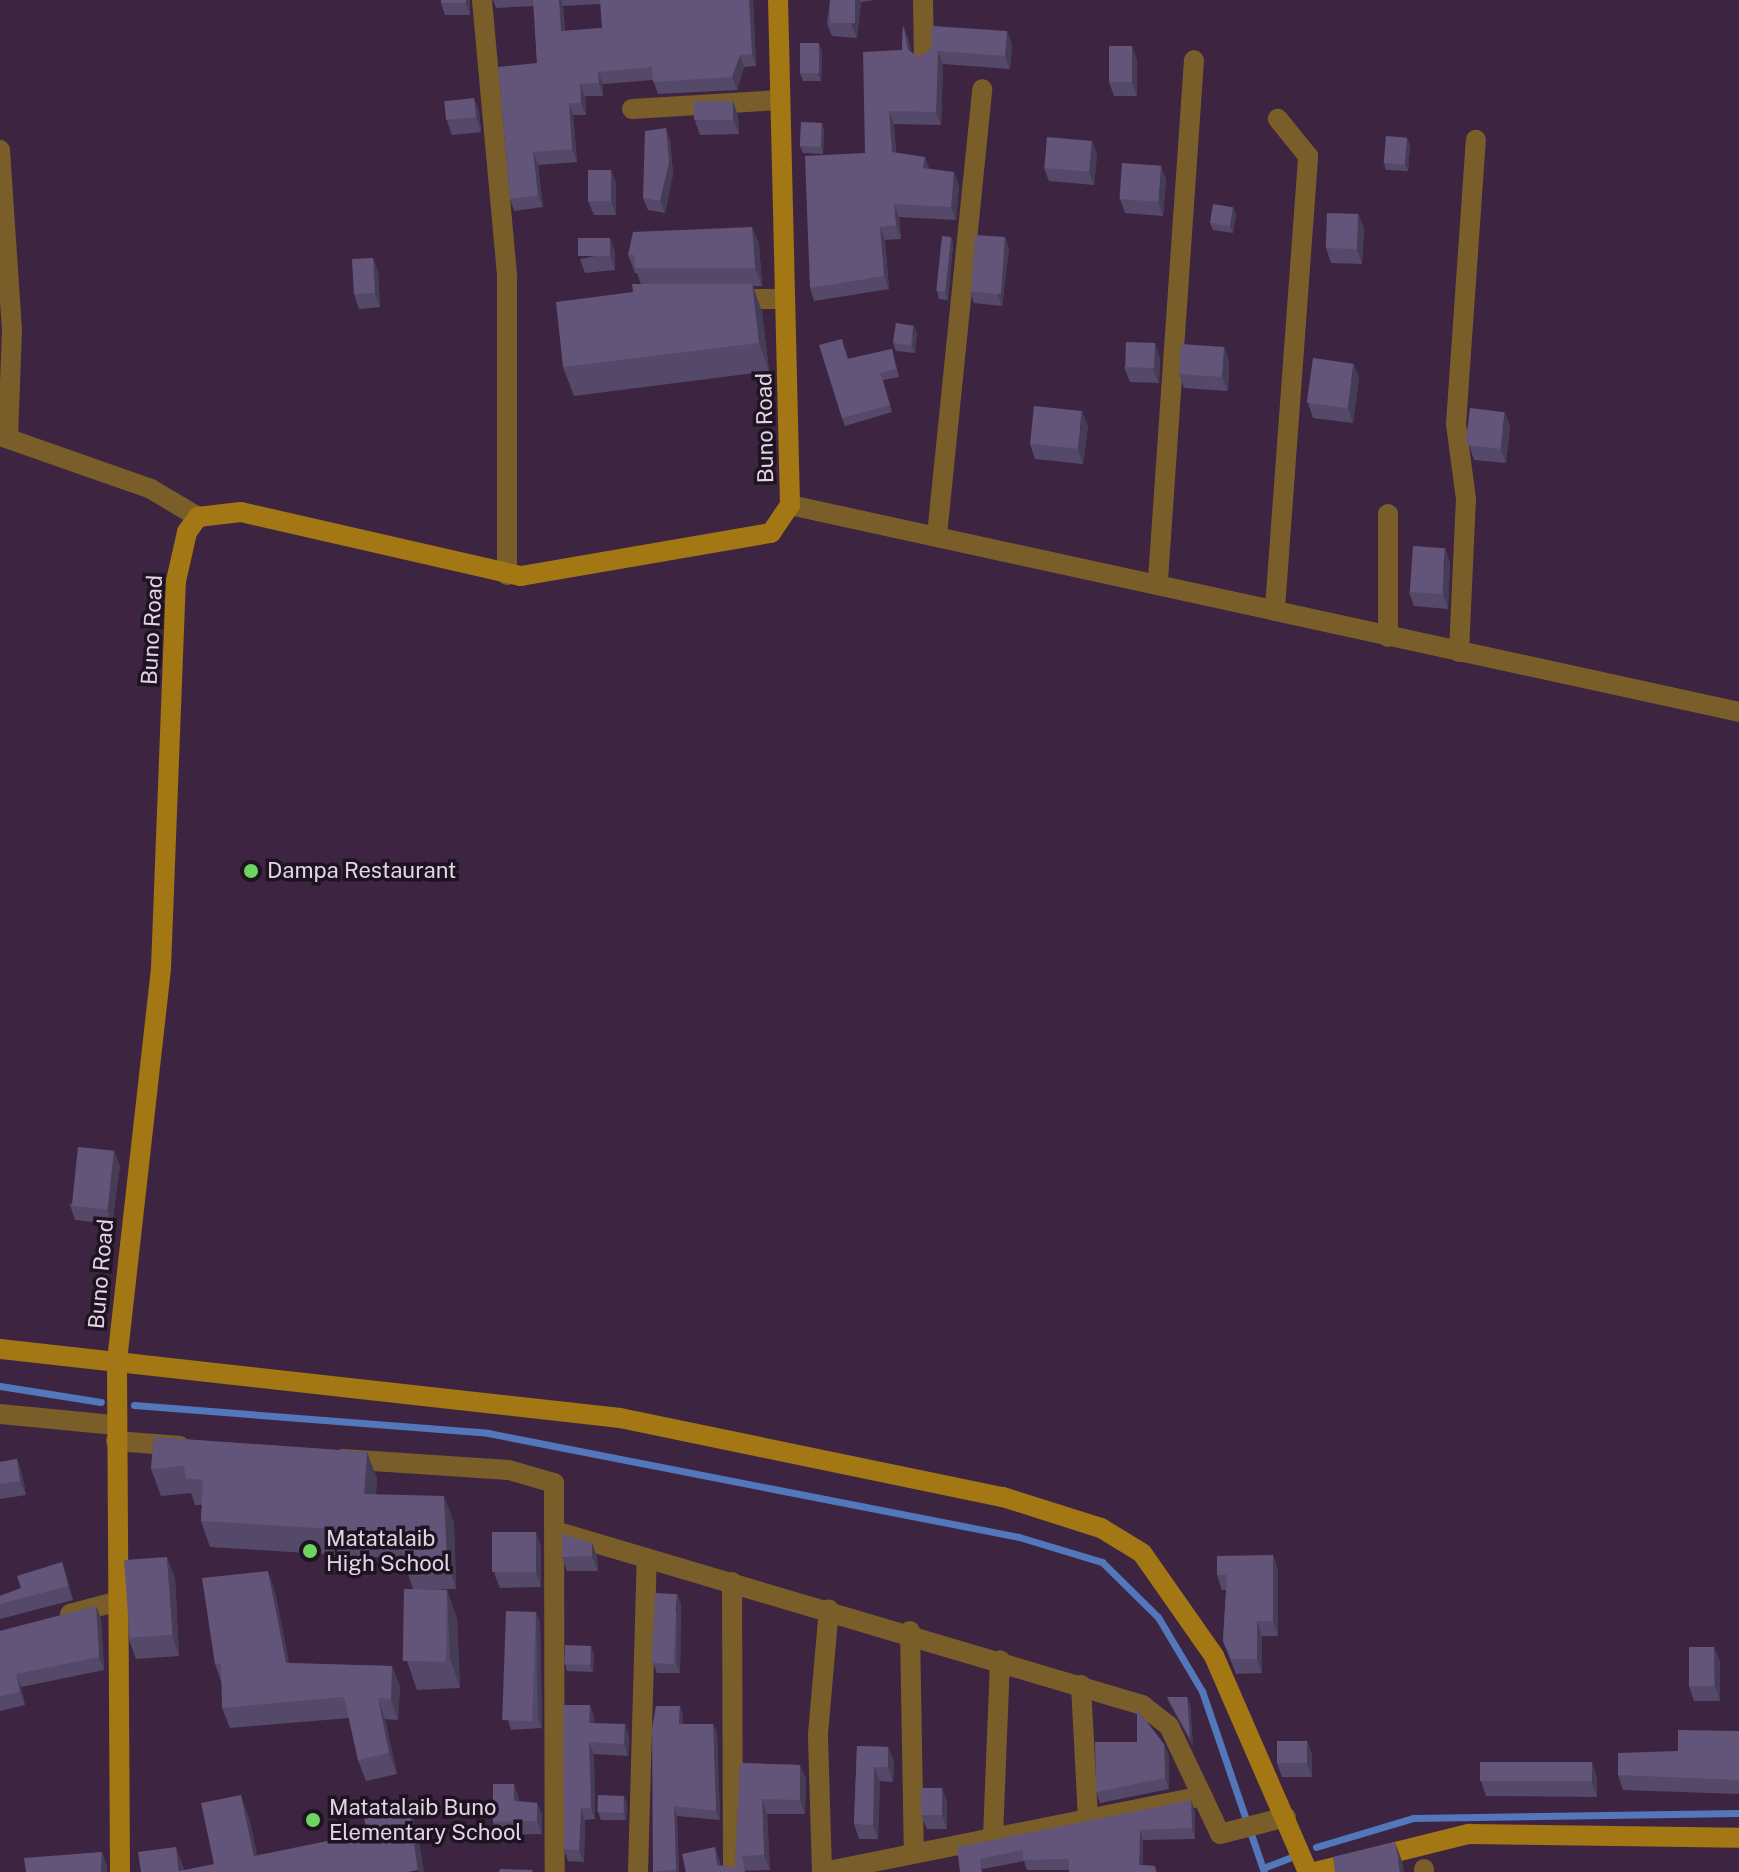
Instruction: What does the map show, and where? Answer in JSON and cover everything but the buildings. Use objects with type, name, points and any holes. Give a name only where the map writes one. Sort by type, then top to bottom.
[{"type":"street","points":[[482,0],[507,277],[507,575]]},
{"type":"street","name":"Buno Road","points":[[120,1872],[115,1433],[117,1361],[161,968],[176,581],[198,517],[241,512],[507,575],[762,538],[790,505],[778,0]]},
{"type":"street","points":[[923,0],[924,57]]},
{"type":"street","points":[[1158,580],[1194,60]]},
{"type":"street","points":[[937,535],[982,89]]},
{"type":"street","points":[[632,109],[780,100]]},
{"type":"street","points":[[1275,608],[1308,156],[1278,119]]},
{"type":"street","points":[[1459,652],[1466,499],[1456,424],[1476,140]]},
{"type":"street","points":[[0,150],[4,437],[137,483],[198,517]]},
{"type":"street","points":[[710,299],[785,299]]},
{"type":"street","points":[[790,505],[1158,580],[1388,637],[1739,712]]},
{"type":"street","points":[[1388,514],[1388,637]]},
{"type":"street","points":[[0,1349],[620,1418],[1003,1497],[1101,1528],[1142,1553],[1214,1656],[1277,1820],[1308,1872]]},
{"type":"street","points":[[0,1414],[207,1448]]},
{"type":"street","points":[[314,1457],[541,1474],[558,1494],[555,1531],[555,1872]]},
{"type":"street","points":[[555,1531],[910,1631],[1081,1685],[1158,1714],[1220,1834],[1277,1820]]},
{"type":"street","points":[[638,1872],[647,1558]]},
{"type":"street","points":[[732,1582],[733,1872]]},
{"type":"street","points":[[45,1621],[119,1601]]},
{"type":"street","points":[[829,1609],[818,1734],[823,1872],[1202,1796]]},
{"type":"street","points":[[910,1631],[914,1853]]},
{"type":"street","points":[[993,1836],[1000,1660]]},
{"type":"street","points":[[1081,1685],[1088,1819]]},
{"type":"street","points":[[1315,1872],[1469,1834],[1739,1838]]},
{"type":"waterway","points":[[0,1386],[101,1402]]},
{"type":"waterway","points":[[134,1405],[488,1433],[1019,1537],[1102,1562],[1158,1617],[1202,1691],[1264,1872]]},
{"type":"waterway","points":[[1316,1847],[1413,1818],[1739,1813]]},
{"type":"waterway","points":[[1263,1868],[1291,1857]]},
{"type":"place","name":"Dampa Restaurant","points":[[251,871]]},
{"type":"place","name":"Matatalaib High School","points":[[310,1551]]},
{"type":"place","name":"Matatalaib Buno Elementary School","points":[[313,1820]]}]
